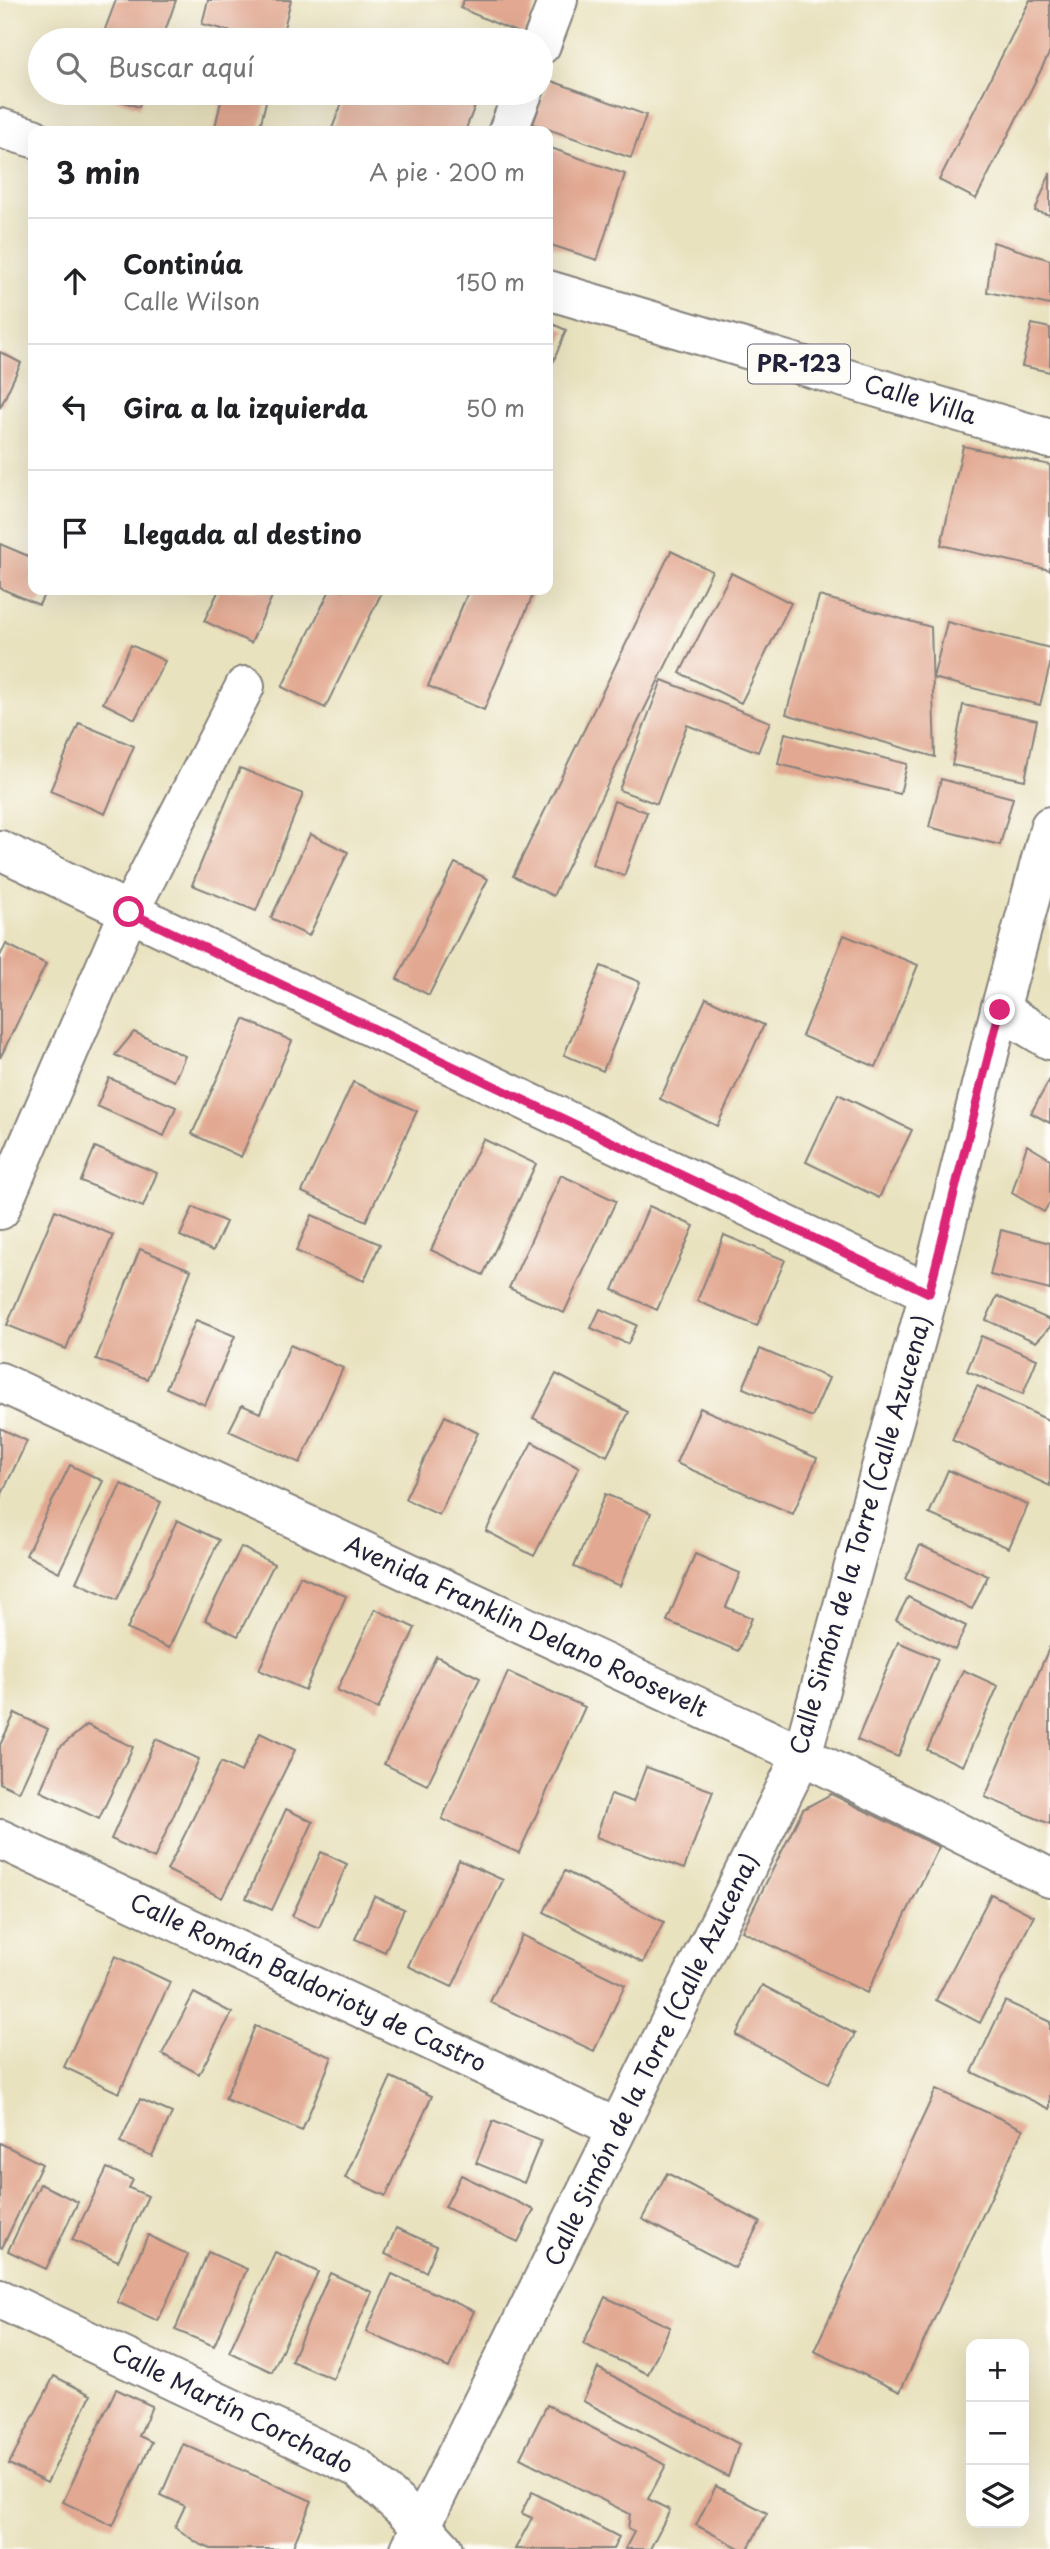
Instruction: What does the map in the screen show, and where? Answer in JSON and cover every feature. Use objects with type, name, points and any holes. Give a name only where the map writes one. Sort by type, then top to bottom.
[{"type":"street","points":[[547,28],[558,0]]},
{"type":"street","points":[[510,126],[518,105]]},
{"type":"street","points":[[0,128],[28,136]]},
{"type":"street","name":"Calle Villa","points":[[553,291],[1050,439]]},
{"type":"street","points":[[0,1209],[129,912],[245,687]]},
{"type":"street","name":"Calle Simón de la Torre (Calle Azucena)","points":[[425,2542],[617,2128],[802,1755],[929,1293],[1000,1010],[1044,876],[1050,826]]},
{"type":"street","points":[[0,850],[929,1293]]},
{"type":"street","points":[[1000,1010],[1050,1040]]},
{"type":"street","name":"Avenida Franklin Delano Roosevelt","points":[[0,1382],[802,1755],[1050,1878]]},
{"type":"street","name":"Calle Román Baldorioty de Castro","points":[[0,1839],[617,2128]]},
{"type":"street","name":"Calle Martín Corchado","points":[[0,2299],[358,2468],[425,2542]]},
{"type":"building","points":[[116,0],[176,0],[166,28],[106,28]]},
{"type":"building","points":[[208,0],[291,0],[284,28],[218,28],[202,24]]},
{"type":"building","points":[[464,0],[537,1],[526,28],[507,28],[460,8]]},
{"type":"building","points":[[1030,0],[1050,0],[1050,52],[976,199],[939,180]]},
{"type":"building","points":[[553,81],[646,115],[631,158],[553,131],[553,126],[533,124],[540,105],[553,105]]},
{"type":"building","points":[[220,105],[265,105],[260,126],[215,126]]},
{"type":"building","points":[[341,105],[475,105],[467,126],[333,126]]},
{"type":"building","points":[[553,149],[625,174],[597,260],[553,246]]},
{"type":"building","points":[[1050,173],[1050,215],[1035,211]]},
{"type":"building","points":[[993,242],[1050,260],[1050,305],[987,292]]},
{"type":"building","points":[[553,324],[566,330],[553,362]]},
{"type":"building","points":[[1032,324],[1050,328],[1050,372],[1022,366]]},
{"type":"building","points":[[0,352],[21,363],[0,408]]},
{"type":"building","points":[[963,446],[1050,465],[1050,570],[941,545]]},
{"type":"building","points":[[0,544],[28,556],[28,595],[44,595],[39,605],[0,588]]},
{"type":"building","points":[[671,551],[712,571],[553,896],[513,876]]},
{"type":"building","points":[[731,573],[791,603],[741,703],[680,673]]},
{"type":"building","points":[[217,595],[273,595],[251,643],[204,621]]},
{"type":"building","points":[[328,595],[381,595],[325,708],[282,687]]},
{"type":"building","points":[[467,595],[533,595],[484,710],[428,686]]},
{"type":"building","points":[[819,596],[931,627],[935,757],[786,714]]},
{"type":"building","points":[[947,622],[1050,648],[1050,665],[1040,705],[933,678]]},
{"type":"building","points":[[131,645],[165,661],[135,719],[103,703]]},
{"type":"building","points":[[662,680],[770,722],[758,752],[687,725],[657,804],[619,790]]},
{"type":"building","points":[[963,705],[1037,720],[1025,780],[952,765]]},
{"type":"building","points":[[79,723],[134,746],[105,814],[50,791]]},
{"type":"building","points":[[785,733],[907,764],[900,794],[778,764]]},
{"type":"building","points":[[240,768],[303,794],[256,911],[192,885]]},
{"type":"building","points":[[941,779],[1013,798],[1000,845],[929,827]]},
{"type":"building","points":[[614,801],[647,812],[624,876],[592,865]]},
{"type":"building","points":[[310,834],[348,852],[309,936],[271,918]]},
{"type":"building","points":[[455,863],[488,879],[429,995],[397,979]]},
{"type":"building","points":[[844,935],[918,965],[876,1067],[802,1036]]},
{"type":"building","points":[[6,944],[46,964],[0,1058],[0,956]]},
{"type":"building","points":[[601,966],[640,982],[603,1071],[564,1055]]},
{"type":"building","points":[[706,998],[764,1025],[717,1126],[660,1099]]},
{"type":"building","points":[[244,1019],[292,1041],[241,1157],[192,1134]]},
{"type":"building","points":[[134,1032],[185,1056],[174,1081],[115,1055]]},
{"type":"building","points":[[109,1078],[176,1107],[164,1136],[97,1106]]},
{"type":"building","points":[[1050,1079],[1050,1123],[1031,1113]]},
{"type":"building","points":[[353,1082],[417,1111],[366,1221],[302,1192]]},
{"type":"building","points":[[838,1094],[912,1130],[879,1198],[806,1162]]},
{"type":"building","points":[[483,1139],[536,1164],[483,1275],[431,1250]]},
{"type":"building","points":[[1027,1145],[1050,1159],[1050,1202],[1044,1212],[1012,1193]]},
{"type":"building","points":[[95,1147],[157,1173],[143,1207],[81,1181]]},
{"type":"building","points":[[561,1175],[616,1201],[564,1313],[509,1288]]},
{"type":"building","points":[[649,1206],[694,1226],[657,1310],[613,1290]]},
{"type":"building","points":[[193,1207],[226,1222],[213,1251],[180,1236]]},
{"type":"building","points":[[55,1210],[113,1235],[66,1349],[7,1325]]},
{"type":"building","points":[[312,1215],[380,1244],[364,1281],[296,1251]]},
{"type":"building","points":[[1001,1230],[1050,1243],[1050,1290],[990,1275]]},
{"type":"building","points":[[724,1235],[785,1260],[757,1326],[697,1301]]},
{"type":"building","points":[[140,1249],[191,1270],[147,1379],[96,1359]]},
{"type":"building","points":[[997,1296],[1050,1320],[1050,1327],[1036,1342],[986,1320]]},
{"type":"building","points":[[600,1309],[637,1325],[628,1344],[591,1328]]},
{"type":"building","points":[[196,1320],[235,1336],[205,1405],[166,1388]]},
{"type":"building","points":[[981,1336],[1037,1359],[1023,1394],[967,1371]]},
{"type":"building","points":[[290,1345],[343,1368],[300,1463],[229,1431],[242,1405],[260,1413]]},
{"type":"building","points":[[760,1349],[829,1378],[812,1417],[743,1388]]},
{"type":"building","points":[[556,1374],[629,1412],[607,1456],[533,1418]]},
{"type":"building","points":[[977,1386],[1050,1421],[1050,1486],[952,1440]]},
{"type":"building","points":[[700,1408],[817,1458],[793,1514],[676,1463]]},
{"type":"building","points":[[445,1416],[478,1433],[439,1515],[405,1499]]},
{"type":"building","points":[[0,1428],[27,1441],[0,1498]]},
{"type":"building","points":[[532,1442],[579,1467],[534,1556],[486,1531]]},
{"type":"building","points":[[70,1465],[103,1481],[59,1572],[26,1555]]},
{"type":"building","points":[[948,1470],[1028,1505],[1009,1548],[929,1514]]},
{"type":"building","points":[[121,1484],[161,1502],[117,1600],[76,1582]]},
{"type":"building","points":[[605,1494],[651,1513],[620,1586],[574,1567]]},
{"type":"building","points":[[177,1520],[219,1540],[169,1648],[127,1629]]},
{"type":"building","points":[[920,1545],[988,1576],[972,1609],[905,1579]]},
{"type":"building","points":[[241,1547],[274,1564],[238,1636],[205,1620]]},
{"type":"building","points":[[695,1554],[740,1573],[726,1607],[752,1618],[738,1651],[667,1621]]},
{"type":"building","points":[[300,1576],[346,1596],[305,1690],[259,1670]]},
{"type":"building","points":[[908,1597],[966,1626],[955,1650],[896,1620]]},
{"type":"building","points":[[375,1609],[415,1628],[378,1709],[337,1690]]},
{"type":"building","points":[[898,1642],[938,1659],[898,1757],[857,1740]]},
{"type":"building","points":[[1050,1646],[1050,1824],[985,1797]]},
{"type":"building","points":[[436,1656],[480,1678],[427,1785],[384,1764]]},
{"type":"building","points":[[963,1670],[998,1686],[963,1766],[927,1750]]},
{"type":"building","points":[[508,1672],[585,1707],[519,1853],[442,1819]]},
{"type":"building","points":[[15,1713],[48,1729],[19,1792],[0,1783],[0,1745]]},
{"type":"building","points":[[87,1725],[133,1747],[99,1819],[40,1791],[59,1748]]},
{"type":"building","points":[[260,1733],[295,1750],[222,1898],[167,1870],[221,1762],[241,1772]]},
{"type":"building","points":[[156,1739],[199,1759],[154,1859],[111,1839]]},
{"type":"building","points":[[646,1767],[713,1791],[684,1869],[596,1837],[611,1794],[633,1802]]},
{"type":"building","points":[[831,1794],[939,1847],[867,1993],[742,1931],[803,1809]]},
{"type":"building","points":[[286,1809],[313,1822],[272,1910],[246,1898]]},
{"type":"building","points":[[321,1852],[347,1864],[319,1928],[292,1916]]},
{"type":"building","points":[[459,1860],[503,1880],[452,1987],[408,1966]]},
{"type":"building","points":[[565,1871],[664,1922],[643,1963],[544,1912]]},
{"type":"building","points":[[991,1894],[1034,1916],[980,2023],[936,2000]]},
{"type":"building","points":[[374,1896],[404,1909],[385,1952],[355,1939]]},
{"type":"building","points":[[522,1935],[625,1985],[594,2051],[490,2002]]},
{"type":"building","points":[[115,1956],[170,1982],[119,2093],[64,2067]]},
{"type":"building","points":[[762,1985],[855,2034],[828,2084],[736,2035]]},
{"type":"building","points":[[194,1993],[232,2013],[199,2074],[162,2054]]},
{"type":"building","points":[[1005,2001],[1050,2022],[1050,2109],[972,2072]]},
{"type":"building","points":[[255,2026],[332,2057],[302,2131],[225,2099]]},
{"type":"building","points":[[391,2077],[432,2096],[386,2196],[345,2178]]},
{"type":"building","points":[[936,2089],[1023,2129],[900,2392],[814,2351]]},
{"type":"building","points":[[140,2099],[172,2113],[152,2156],[120,2142]]},
{"type":"building","points":[[493,2121],[541,2141],[524,2183],[476,2163]]},
{"type":"building","points":[[0,2143],[42,2164],[2,2248],[0,2247]]},
{"type":"building","points":[[107,2168],[133,2180],[129,2188],[148,2196],[118,2261],[72,2240]]},
{"type":"building","points":[[667,2173],[760,2222],[735,2268],[642,2219]]},
{"type":"building","points":[[461,2175],[534,2210],[518,2242],[445,2207]]},
{"type":"building","points":[[40,2184],[78,2202],[46,2269],[8,2251]]},
{"type":"building","points":[[396,2228],[437,2246],[426,2272],[385,2254]]},
{"type":"building","points":[[148,2235],[188,2255],[158,2321],[117,2302]]},
{"type":"building","points":[[208,2252],[247,2269],[214,2346],[175,2330]]},
{"type":"building","points":[[275,2252],[318,2272],[272,2372],[229,2352]]},
{"type":"building","points":[[330,2273],[372,2292],[333,2379],[291,2361]]},
{"type":"building","points":[[392,2274],[474,2311],[449,2368],[366,2332]]},
{"type":"building","points":[[605,2297],[670,2327],[648,2374],[583,2344]]},
{"type":"building","points":[[598,2368],[739,2444],[728,2477],[583,2401]]},
{"type":"building","points":[[54,2376],[91,2395],[47,2483],[9,2464]]},
{"type":"building","points":[[116,2389],[152,2406],[139,2436],[152,2442],[113,2526],[63,2502]]},
{"type":"building","points":[[547,2405],[666,2465],[648,2499],[670,2510],[650,2549],[625,2549],[634,2532],[628,2529],[630,2514],[520,2458]]},
{"type":"building","points":[[183,2444],[312,2501],[292,2549],[211,2549],[197,2543],[175,2527],[185,2506],[161,2495]]},
{"type":"building","points":[[716,2486],[767,2513],[748,2549],[741,2549],[696,2525]]},
{"type":"building","points":[[532,2492],[619,2537],[613,2549],[515,2549],[532,2518],[521,2513]]},
{"type":"route","points":[[129,912],[929,1293],[1000,1010]]}]
